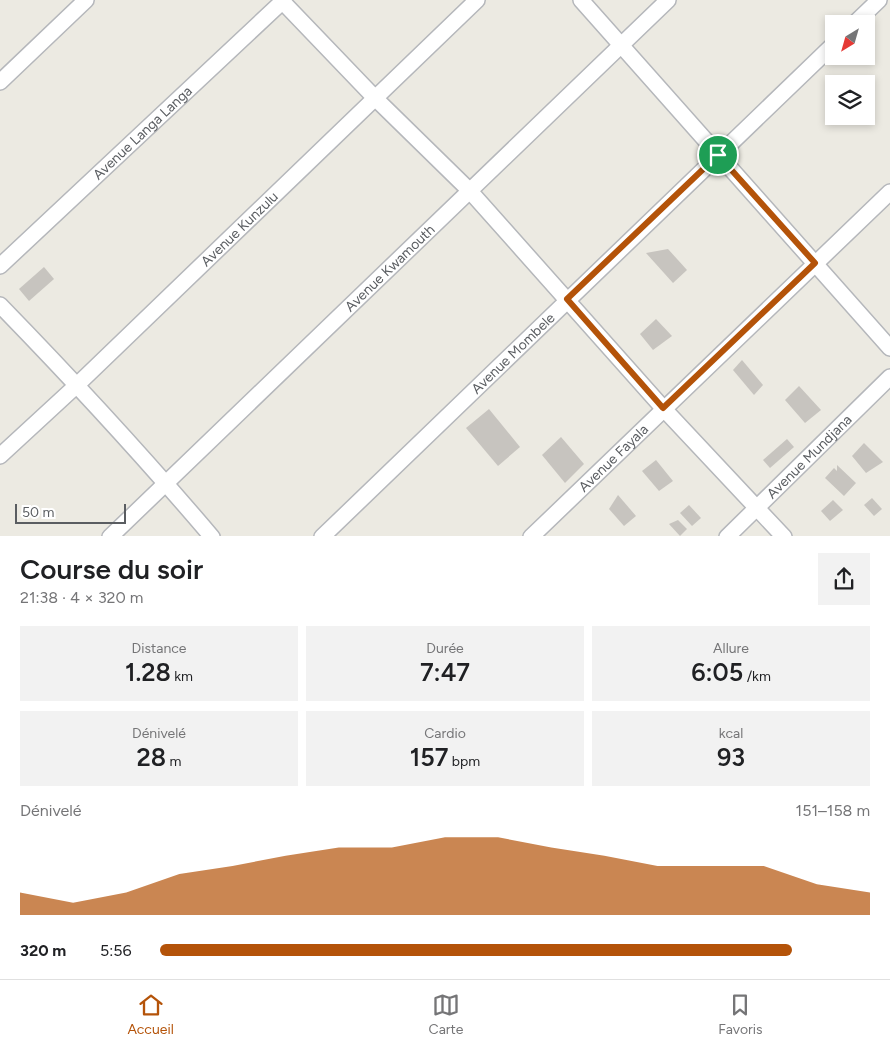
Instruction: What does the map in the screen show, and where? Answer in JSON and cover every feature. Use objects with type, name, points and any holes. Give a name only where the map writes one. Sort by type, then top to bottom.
[{"type":"street","points":[[0,82],[86,0]]},
{"type":"street","points":[[282,0],[375,98],[469,190],[663,408],[784,536]]},
{"type":"street","name":"Avenue Langa Langa","points":[[0,266],[282,0]]},
{"type":"street","name":"Avenue Kunzulu","points":[[0,456],[77,385],[477,0]]},
{"type":"street","points":[[580,0],[890,348]]},
{"type":"street","name":"Avenue Kwamouth","points":[[110,536],[668,0]]},
{"type":"street","points":[[863,15],[879,0]]},
{"type":"street","name":"Avenue Mombele","points":[[322,536],[825,53]]},
{"type":"street","name":"Avenue Fayala","points":[[531,536],[890,192]]},
{"type":"street","points":[[0,305],[77,385],[166,482],[212,536]]},
{"type":"street","name":"Avenue Mundjana","points":[[728,536],[890,377]]},
{"type":"building","points":[[668,249],[687,270],[673,283],[646,253]]},
{"type":"building","points":[[44,267],[54,279],[29,301],[19,289]]},
{"type":"building","points":[[656,319],[672,336],[653,350],[640,334]]},
{"type":"building","points":[[742,360],[763,385],[754,395],[733,370]]},
{"type":"building","points":[[799,386],[821,410],[805,423],[785,400]]},
{"type":"building","points":[[489,409],[520,447],[498,466],[466,428]]},
{"type":"building","points":[[561,437],[584,464],[565,483],[542,455]]},
{"type":"building","points":[[787,439],[794,447],[770,468],[763,460]]},
{"type":"building","points":[[864,443],[883,462],[866,473],[852,456]]},
{"type":"building","points":[[656,460],[673,481],[659,491],[642,471]]},
{"type":"building","points":[[837,465],[856,483],[844,496],[825,478],[834,468],[837,471]]},
{"type":"building","points":[[618,495],[636,516],[624,526],[609,509]]},
{"type":"building","points":[[872,498],[882,509],[874,516],[864,505]]},
{"type":"building","points":[[833,500],[843,510],[830,521],[821,511]]},
{"type":"building","points":[[689,505],[701,518],[692,526],[680,513]]},
{"type":"building","points":[[678,520],[687,529],[680,536],[669,524]]},
{"type":"route","points":[[718,155],[815,263],[663,408],[567,299],[718,155]]}]
